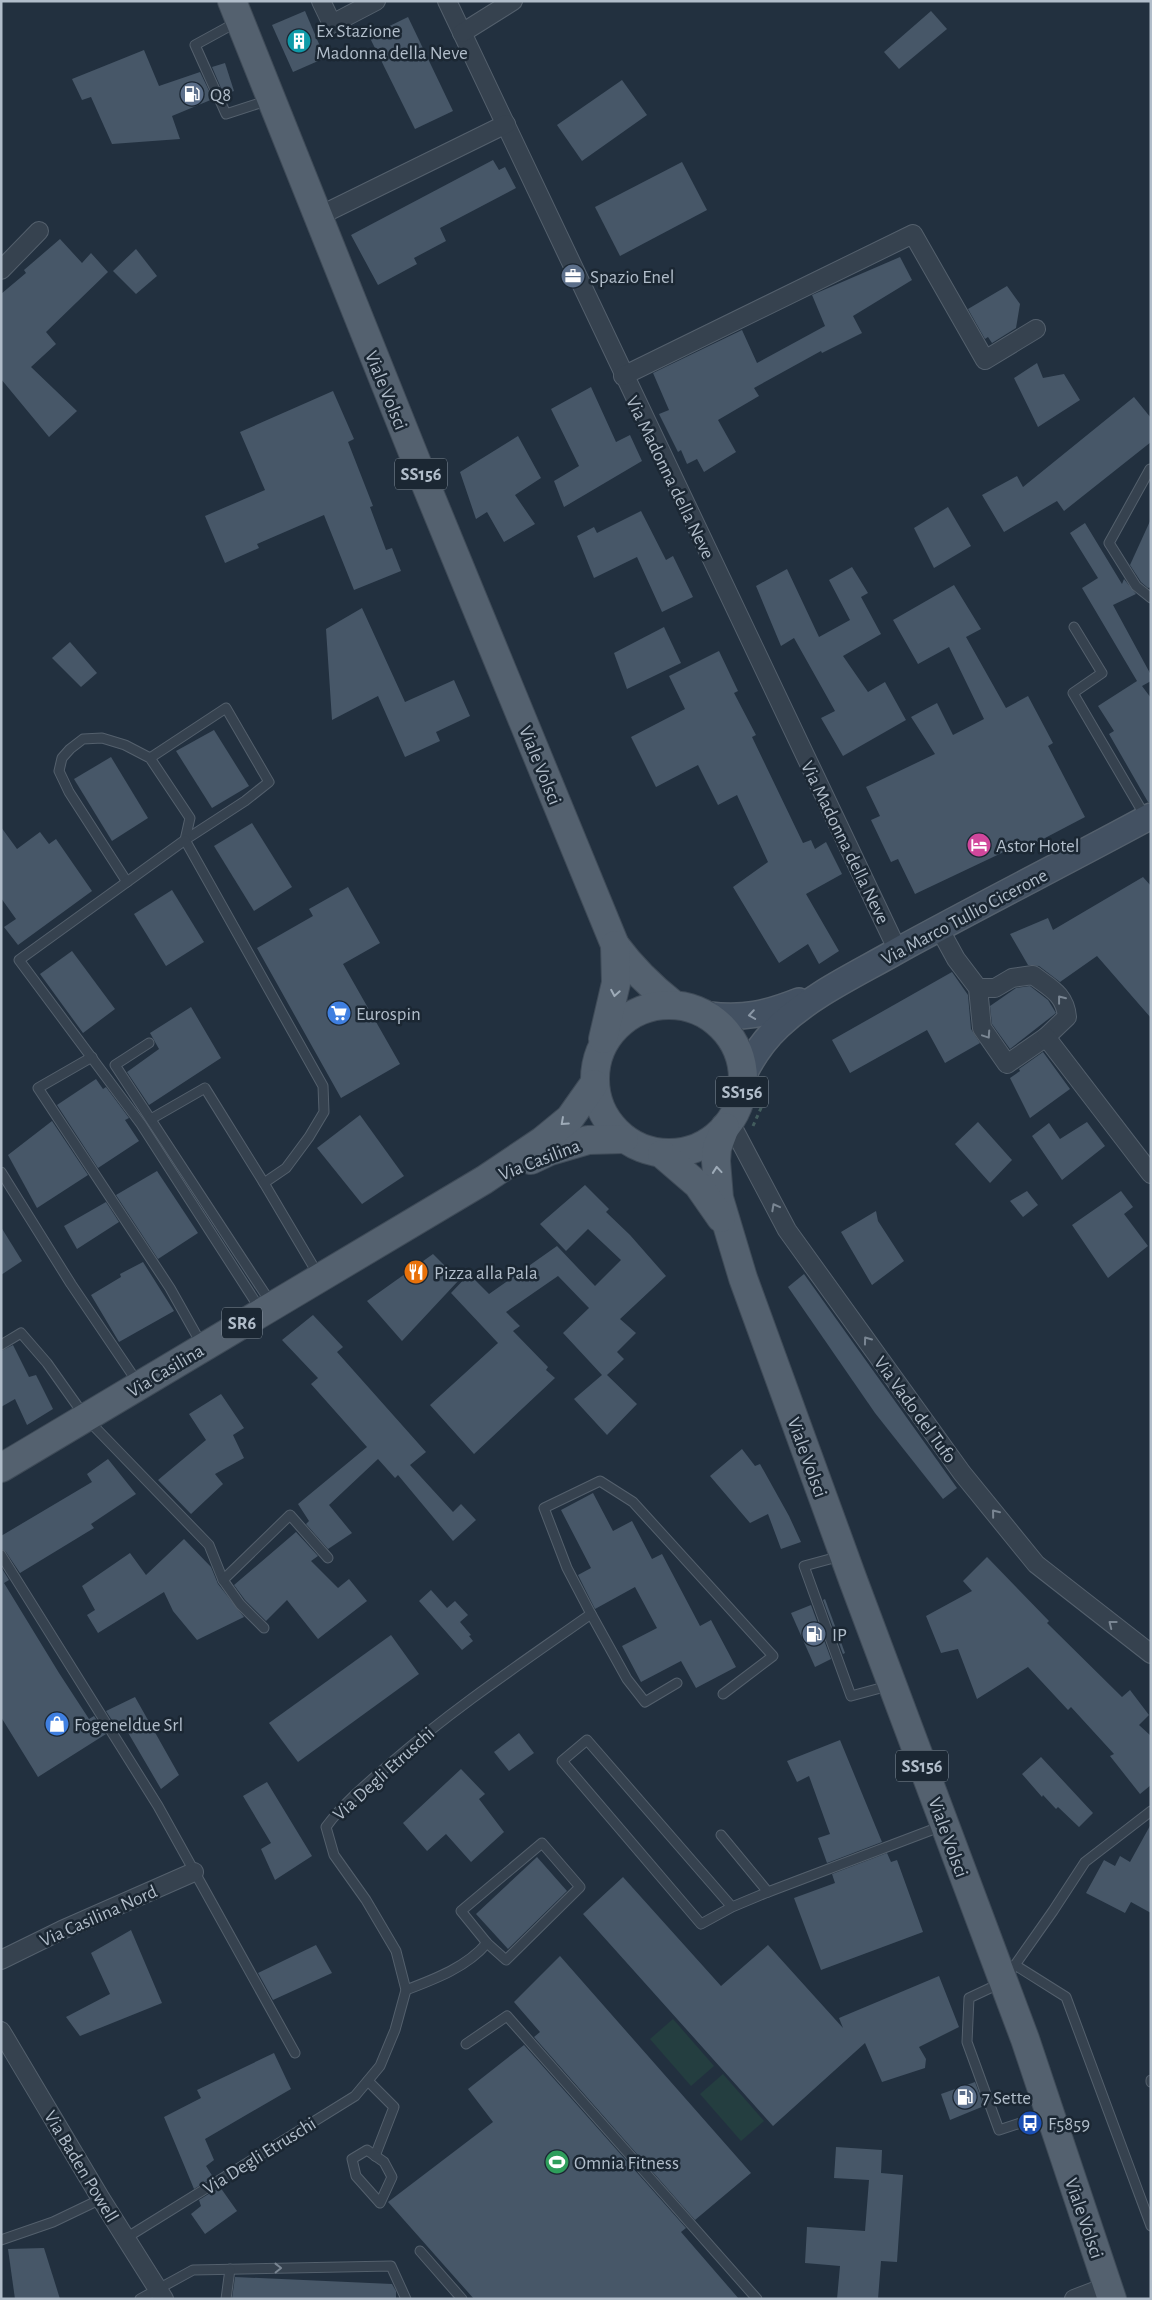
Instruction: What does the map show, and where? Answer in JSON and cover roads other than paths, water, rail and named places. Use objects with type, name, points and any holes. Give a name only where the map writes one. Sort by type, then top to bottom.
[{"type":"main road","name":"Viale Volsci","points":[[235,11],[269,100],[615,945],[638,974],[673,1004]]},
{"type":"main road","name":"Via Marco Tullio Cicerone","points":[[756,1076],[754,1053],[777,1027],[831,988],[939,928],[1149,818]]},
{"type":"main road","name":"Viale Volsci","points":[[601,1049],[616,983],[615,945]]},
{"type":"main road","name":"Via Marco Tullio Cicerone","points":[[709,1015],[735,1018],[769,1012],[831,988]]},
{"type":"main road","name":"SS156","points":[[673,1004],[692,1007],[709,1015],[727,1031],[756,1076],[741,1100],[732,1131],[688,1151],[662,1154],[642,1149],[624,1139],[609,1124],[599,1105],[594,1084],[595,1066],[601,1049],[610,1033],[622,1020],[638,1011],[655,1005],[673,1004]]},
{"type":"main road","name":"Via Casilina","points":[[1,1468],[484,1180],[542,1141],[570,1118],[594,1084]]},
{"type":"main road","name":"Viale Volsci","points":[[732,1131],[717,1148],[716,1161],[719,1198],[743,1278],[944,1825],[1009,1974],[1050,2113],[1110,2292]]},
{"type":"main road","name":"Via Casilina","points":[[484,1180],[560,1148],[588,1140],[624,1139]]},
{"type":"main road","name":"Viale Volsci","points":[[662,1154],[698,1185],[712,1203],[730,1235]]},
{"type":"street","points":[[321,1],[332,24],[376,1]]},
{"type":"street","name":"Via Madonna della Neve","points":[[447,1],[623,376],[898,951]]},
{"type":"street","points":[[462,34],[513,1]]},
{"type":"street","points":[[317,217],[506,124]]},
{"type":"street","points":[[1,270],[39,231]]},
{"type":"street","points":[[623,376],[913,234],[985,360],[1036,329]]},
{"type":"street","points":[[939,928],[956,959],[978,988],[982,1028],[1007,1064],[1046,1037],[1067,1016],[1066,1003],[1033,976],[1012,978],[995,988],[978,988]]},
{"type":"street","points":[[1046,1037],[1151,1174]]},
{"type":"street","name":"Via Vado del Tufo","points":[[732,1131],[787,1230],[962,1473],[1036,1564],[1151,1654]]},
{"type":"street","name":"Via Casilina Nord","points":[[1,1960],[62,1930],[194,1872]]},
{"type":"street","name":"Via Baden Powell","points":[[1,2031],[101,2199],[161,2294]]},
{"type":"street","points":[[1074,2299],[1110,2292]]},
{"type":"lane","points":[[235,11],[195,45],[226,114],[269,100]]},
{"type":"lane","points":[[1150,469],[1109,544],[1136,586],[1151,598]]},
{"type":"lane","points":[[1074,627],[1102,673],[1073,693],[1149,818]]},
{"type":"lane","points":[[150,758],[226,708],[270,782],[245,801],[185,840],[19,960],[141,1124],[267,1309]]},
{"type":"lane","points":[[127,882],[69,792],[59,771],[62,758],[83,739],[102,738],[125,745],[150,758],[190,818],[185,840],[323,1086],[324,1112],[309,1137],[286,1168],[264,1183]]},
{"type":"lane","points":[[149,1043],[116,1065],[267,1309]]},
{"type":"lane","points":[[92,1057],[38,1088],[170,1288],[203,1347]]},
{"type":"lane","points":[[150,1119],[205,1088],[320,1278]]},
{"type":"lane","points":[[1,1172],[71,1284],[140,1385]]},
{"type":"lane","points":[[1,1345],[21,1333],[47,1364],[86,1418],[209,1544],[223,1580],[240,1604],[264,1628]]},
{"type":"lane","points":[[677,1683],[645,1702],[628,1678],[567,1568],[544,1508],[600,1481],[633,1502],[773,1656],[723,1694]]},
{"type":"lane","points":[[223,1580],[290,1514],[328,1558]]},
{"type":"lane","points":[[1,1555],[158,1806],[295,2053]]},
{"type":"lane","points":[[844,1555],[804,1566],[851,1696],[892,1685]]},
{"type":"lane","name":"Via Degli Etruschi","points":[[126,2238],[356,2096],[380,2066],[395,2030],[406,1990],[396,1951],[366,1900],[334,1855],[326,1827],[339,1809],[424,1734],[591,1614]]},
{"type":"lane","points":[[732,1907],[587,1740],[562,1761],[701,1924],[732,1907],[768,1892],[944,1825]]},
{"type":"lane","points":[[1050,2113],[999,2130],[967,2042],[969,1998],[1009,1974],[1085,1862],[1151,1811]]},
{"type":"lane","points":[[721,1835],[768,1892]]},
{"type":"lane","points":[[542,1843],[580,1887],[506,1960],[488,1943],[461,1911],[542,1843]]},
{"type":"lane","points":[[406,1990],[447,1974],[480,1951],[488,1943]]},
{"type":"lane","points":[[1009,1974],[1066,1997],[1151,2226]]},
{"type":"lane","points":[[466,2044],[507,2016],[757,2299]]},
{"type":"lane","points":[[368,2081],[394,2107],[375,2156]]},
{"type":"lane","points":[[367,2150],[375,2156],[384,2162],[392,2177],[380,2203],[356,2176],[352,2159],[367,2150]]},
{"type":"lane","points":[[1,2240],[53,2222],[101,2199]]},
{"type":"lane","points":[[420,2251],[462,2299]]},
{"type":"lane","points":[[140,2299],[161,2294],[192,2270],[391,2266],[406,2299]]},
{"type":"lane","points":[[226,2299],[230,2269]]},
{"type":"place","name":"Ex Stazione Madonna della Neve","points":[[299,41]]},
{"type":"place","name":"Q8","points":[[192,94]]},
{"type":"place","name":"Spazio Enel","points":[[573,276]]},
{"type":"place","name":"Astor Hotel","points":[[979,845]]},
{"type":"place","name":"Eurospin","points":[[339,1013]]},
{"type":"place","name":"Pizza alla Pala","points":[[416,1272]]},
{"type":"place","name":"IP","points":[[814,1634]]},
{"type":"place","name":"Fogeneldue Srl","points":[[57,1724]]},
{"type":"place","name":"7 Sette","points":[[965,2097]]},
{"type":"place","name":"F5859","points":[[1030,2123]]},
{"type":"place","name":"Omnia Fitness","points":[[557,2162]]}]
